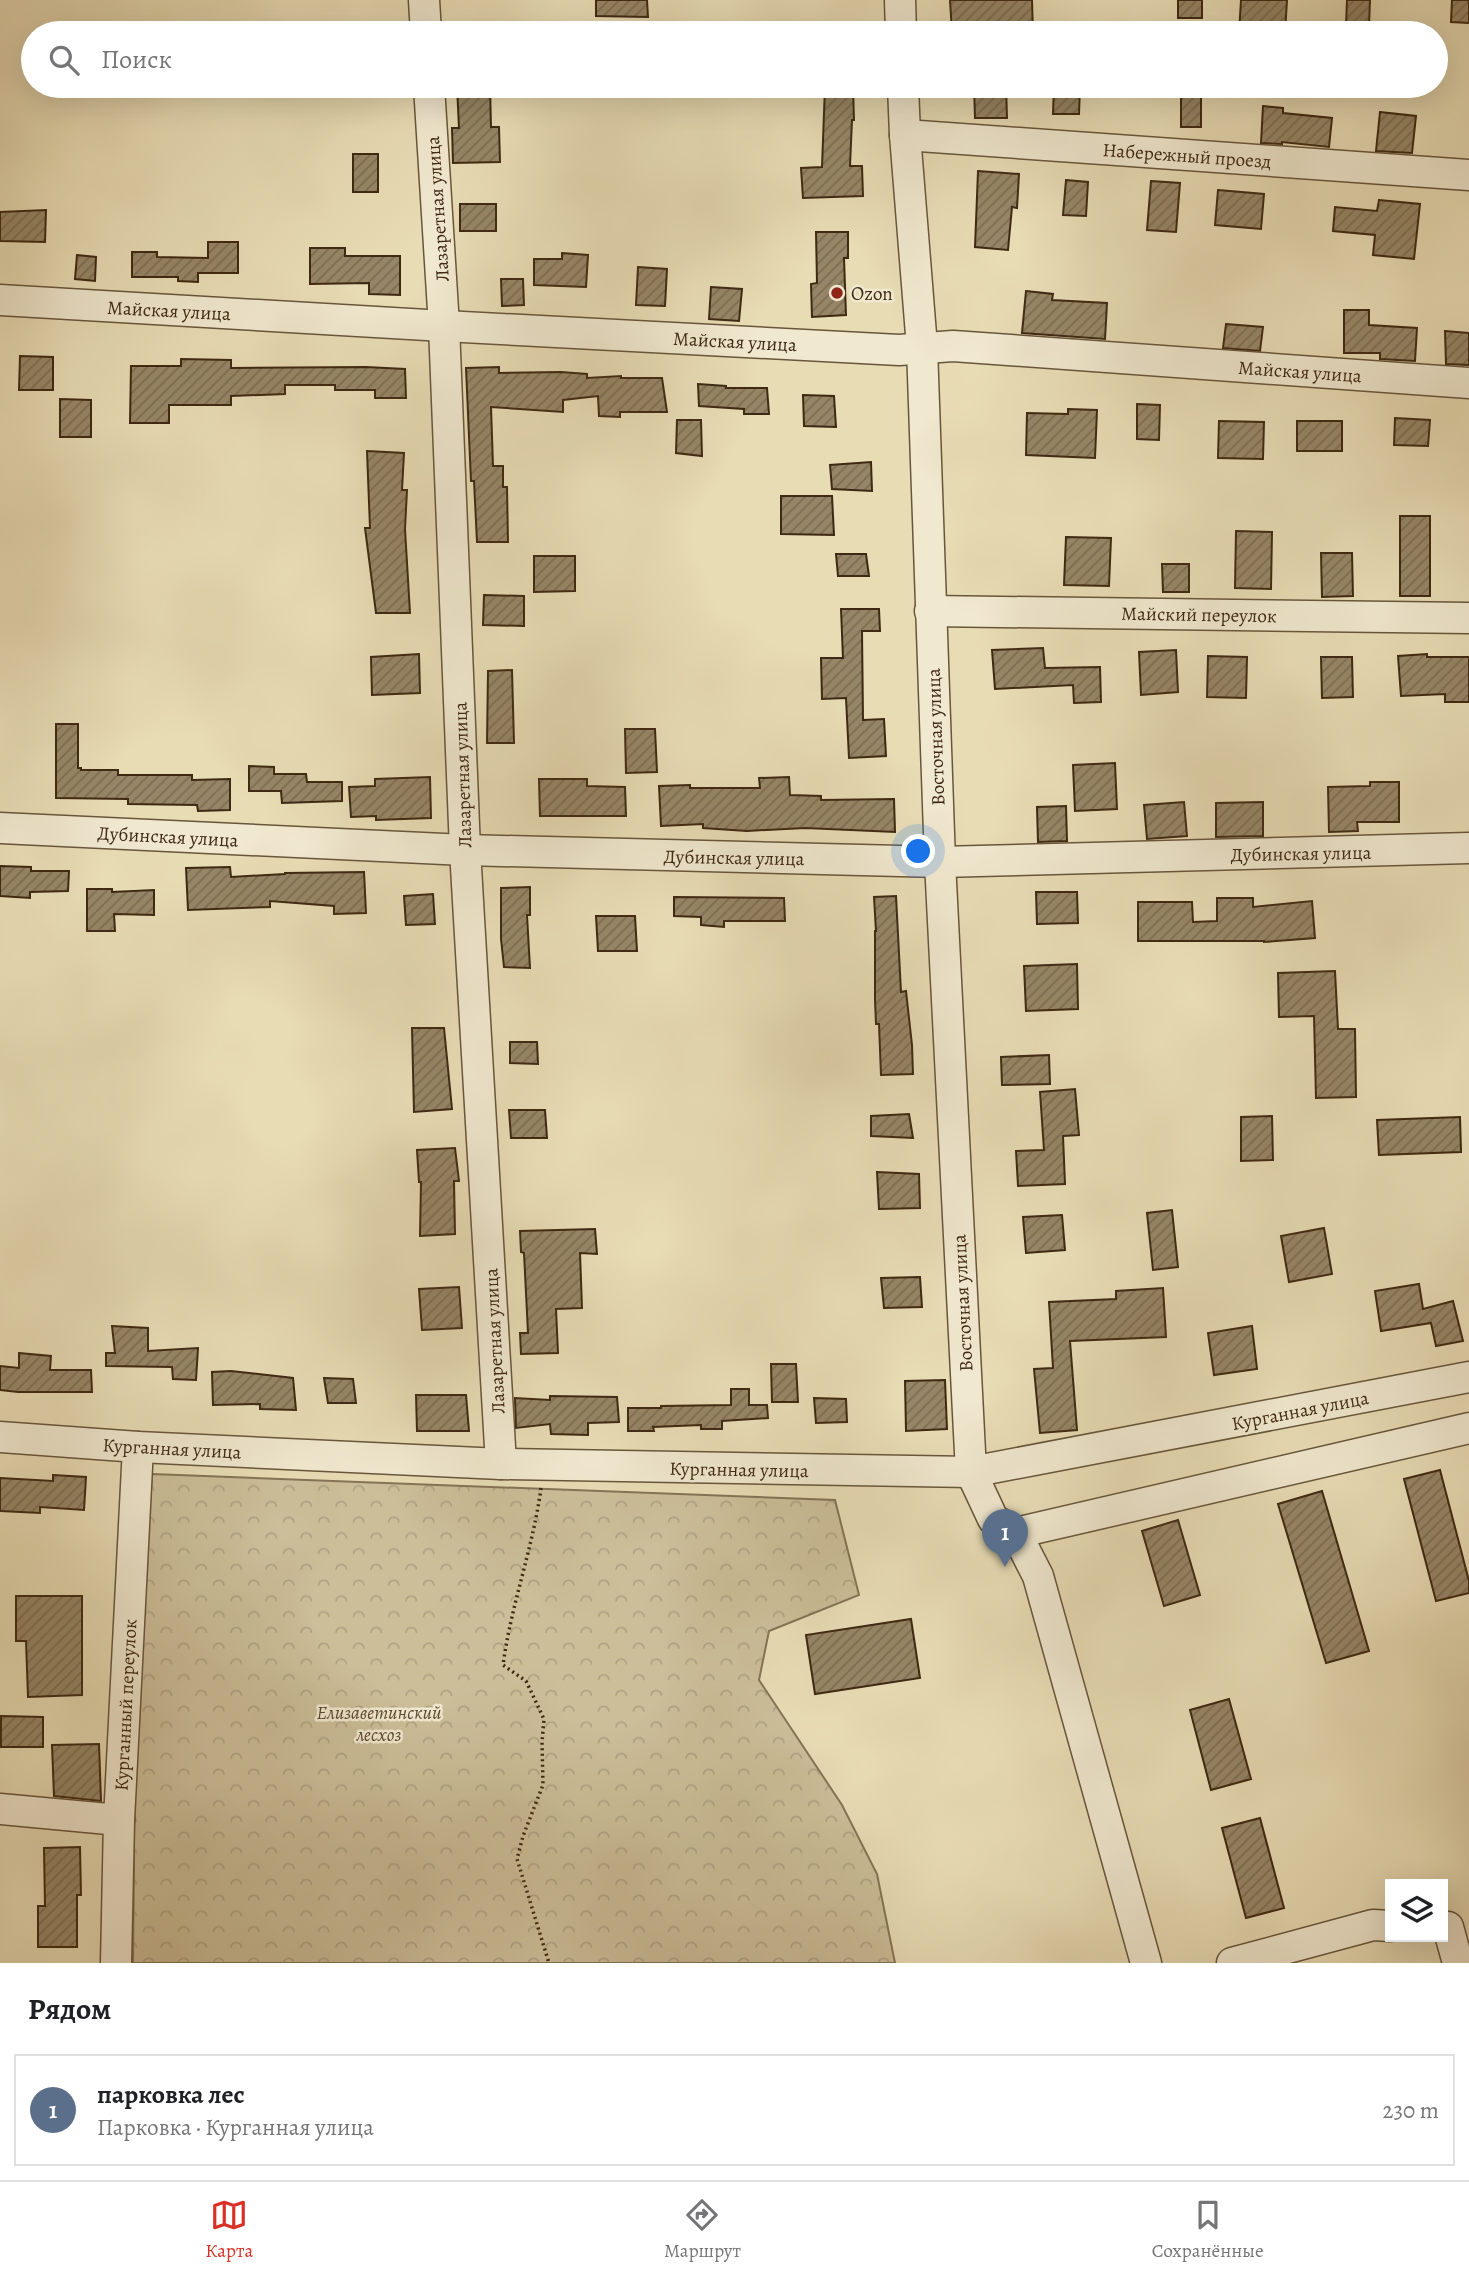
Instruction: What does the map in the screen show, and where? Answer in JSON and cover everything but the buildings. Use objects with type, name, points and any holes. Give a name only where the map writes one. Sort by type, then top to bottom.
[{"type":"street","points":[[424,0],[425,21]]},
{"type":"street","points":[[900,0],[901,21]]},
{"type":"street","name":"Лазаретная улица","points":[[430,98],[444,326],[465,850],[501,1464]]},
{"type":"street","name":"Восточная улица","points":[[903,98],[922,347],[940,862],[971,1472]]},
{"type":"street","name":"Набережный проезд","points":[[905,135],[1469,175]]},
{"type":"street","name":"Майская улица","points":[[0,300],[899,350],[953,346],[1469,383]]},
{"type":"street","name":"Майский переулок","points":[[930,611],[1469,618]]},
{"type":"street","name":"Дубинская улица","points":[[0,828],[465,850],[940,862],[1469,849]]},
{"type":"street","name":"Курганная улица","points":[[0,1437],[138,1447],[501,1464],[971,1472],[1469,1377]]},
{"type":"street","points":[[1016,1532],[1469,1428]]},
{"type":"street","name":"Курганный переулок","points":[[116,1963],[119,1820],[138,1447]]},
{"type":"street","points":[[971,1472],[993,1519],[1016,1532],[1038,1576],[1146,1963]]},
{"type":"street","points":[[0,1809],[119,1820]]},
{"type":"street","points":[[1232,1963],[1374,1925],[1385,1926]]},
{"type":"street","points":[[1453,1925],[1458,1963]]},
{"type":"path","points":[[544,1465],[537,1520],[506,1643],[503,1665],[526,1681],[544,1719],[543,1785],[517,1859],[549,1963]]},
{"type":"green space","name":"Елизаветинский лесхоз","points":[[152,1474],[835,1500],[859,1595],[769,1631],[759,1680],[842,1805],[877,1874],[895,1963],[133,1963],[135,1725]]},
{"type":"place","name":"Ozon","points":[[837,293]]},
{"type":"place","name":"парковка лес","points":[[1005,1567]]}]
